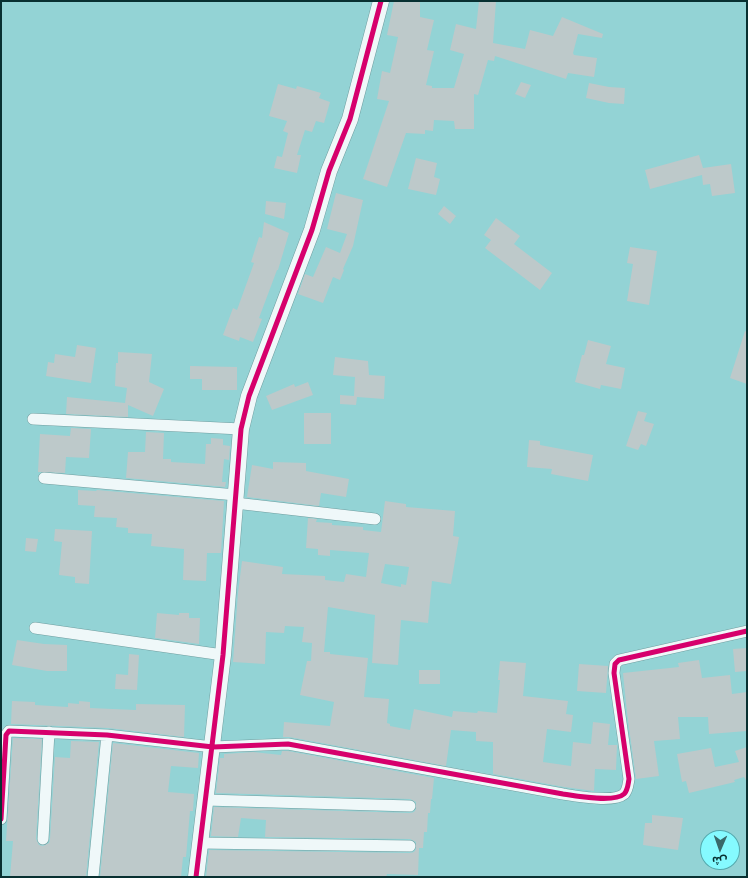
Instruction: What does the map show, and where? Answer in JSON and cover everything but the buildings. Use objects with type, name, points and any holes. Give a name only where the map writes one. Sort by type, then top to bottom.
[{"type":"street","points":[[196,877],[223,655],[242,429],[249,396],[312,230],[329,171],[350,119],[381,1]]},
{"type":"street","points":[[33,419],[242,429]]},
{"type":"street","points":[[44,478],[235,499],[376,519]]},
{"type":"street","points":[[35,628],[223,655]]},
{"type":"street","points":[[1,819],[6,735],[9,731],[107,734],[213,747],[288,744],[563,794],[595,798],[618,797],[624,794],[628,787],[628,779],[614,673],[615,664],[620,660],[747,631]]},
{"type":"street","points":[[43,840],[49,732]]},
{"type":"street","points":[[93,877],[107,734]]},
{"type":"street","points":[[206,800],[410,806]]},
{"type":"street","points":[[201,843],[410,846]]},
{"type":"cycle path","points":[[196,877],[223,655],[241,429],[249,396],[312,230],[329,171],[350,119],[381,1]]},
{"type":"cycle path","points":[[1,819],[6,735],[9,731],[107,735],[213,747],[288,744],[563,794],[595,798],[619,797],[626,791],[629,779],[614,673],[615,664],[619,660],[747,631]]}]
